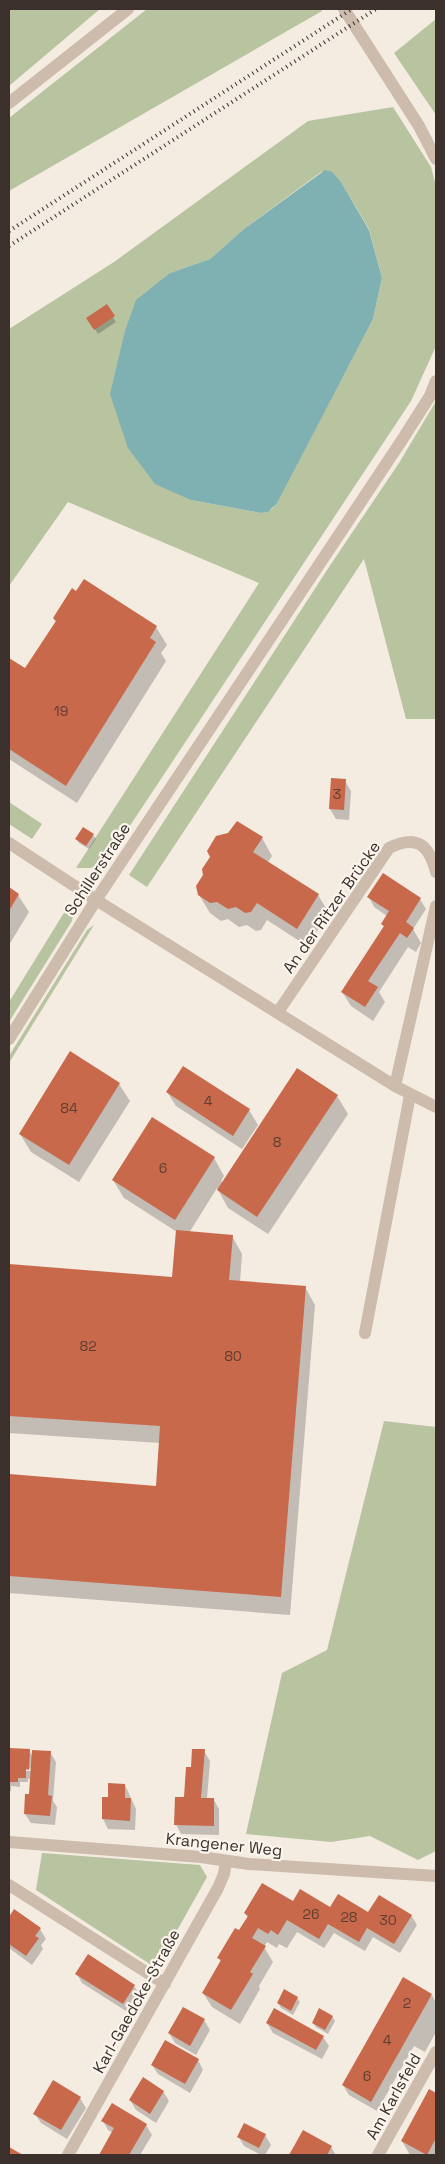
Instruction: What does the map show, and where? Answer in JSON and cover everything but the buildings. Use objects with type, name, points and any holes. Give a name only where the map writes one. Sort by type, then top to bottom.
[{"type":"street","points":[[9,103],[128,9]]},
{"type":"street","points":[[344,9],[399,92],[436,159]]},
{"type":"street","name":"Schillerstraße","points":[[9,1039],[96,900],[402,440],[430,396],[436,381]]},
{"type":"street","name":"An der Ritzer Brücke","points":[[278,1012],[389,848],[400,843],[411,842],[423,846],[432,854],[436,872]]},
{"type":"street","points":[[9,843],[96,900],[395,1086],[436,1107]]},
{"type":"street","points":[[395,1086],[436,906]]},
{"type":"street","points":[[365,1333],[410,1095]]},
{"type":"street","name":"Krangener Weg","points":[[9,1842],[226,1860],[249,1864],[436,1876]]},
{"type":"street","name":"Karl-Gaedcke-Straße","points":[[68,2155],[218,1888],[224,1874],[226,1860]]},
{"type":"street","points":[[9,1885],[165,1984]]},
{"type":"street","name":"Am Karlsfeld","points":[[378,2155],[436,2052]]},
{"type":"green space","points":[[9,9],[100,9],[9,86]]},
{"type":"green space","points":[[147,9],[320,9],[322,11],[9,191],[9,118]]},
{"type":"green space","points":[[436,19],[436,115],[394,53]]},
{"type":"green space","points":[[393,107],[431,167],[436,186],[436,346],[411,401],[106,862],[91,868],[76,868],[259,583],[68,502],[9,586],[9,329],[114,262],[308,121]],"holes":[[[321,172],[341,182],[369,229],[382,278],[373,319],[273,508],[261,513],[191,500],[170,273],[210,259],[244,229]]]},
{"type":"green space","points":[[436,401],[436,719],[406,719],[364,559],[147,887],[129,875],[329,567],[399,463]]},
{"type":"green space","points":[[9,802],[42,824],[32,839],[9,824]]},
{"type":"green space","points":[[70,903],[73,911],[72,921],[9,1022],[9,1002]]},
{"type":"green space","points":[[94,925],[9,1063],[9,1056],[87,930]]},
{"type":"green space","points":[[384,1421],[436,1427],[436,1851],[418,1860],[370,1836],[331,1842],[246,1834],[282,1673],[327,1650]]},
{"type":"green space","points":[[42,1853],[200,1865],[207,1877],[156,1968],[36,1890]]},
{"type":"water","points":[[325,170],[332,172],[341,182],[369,230],[382,278],[373,319],[277,503],[268,512],[261,513],[191,500],[155,484],[128,448],[110,394],[125,331],[136,300],[170,273],[210,259],[244,229]]},
{"type":"railway","points":[[9,231],[352,9]]},
{"type":"railway","points":[[9,246],[376,9]]}]
